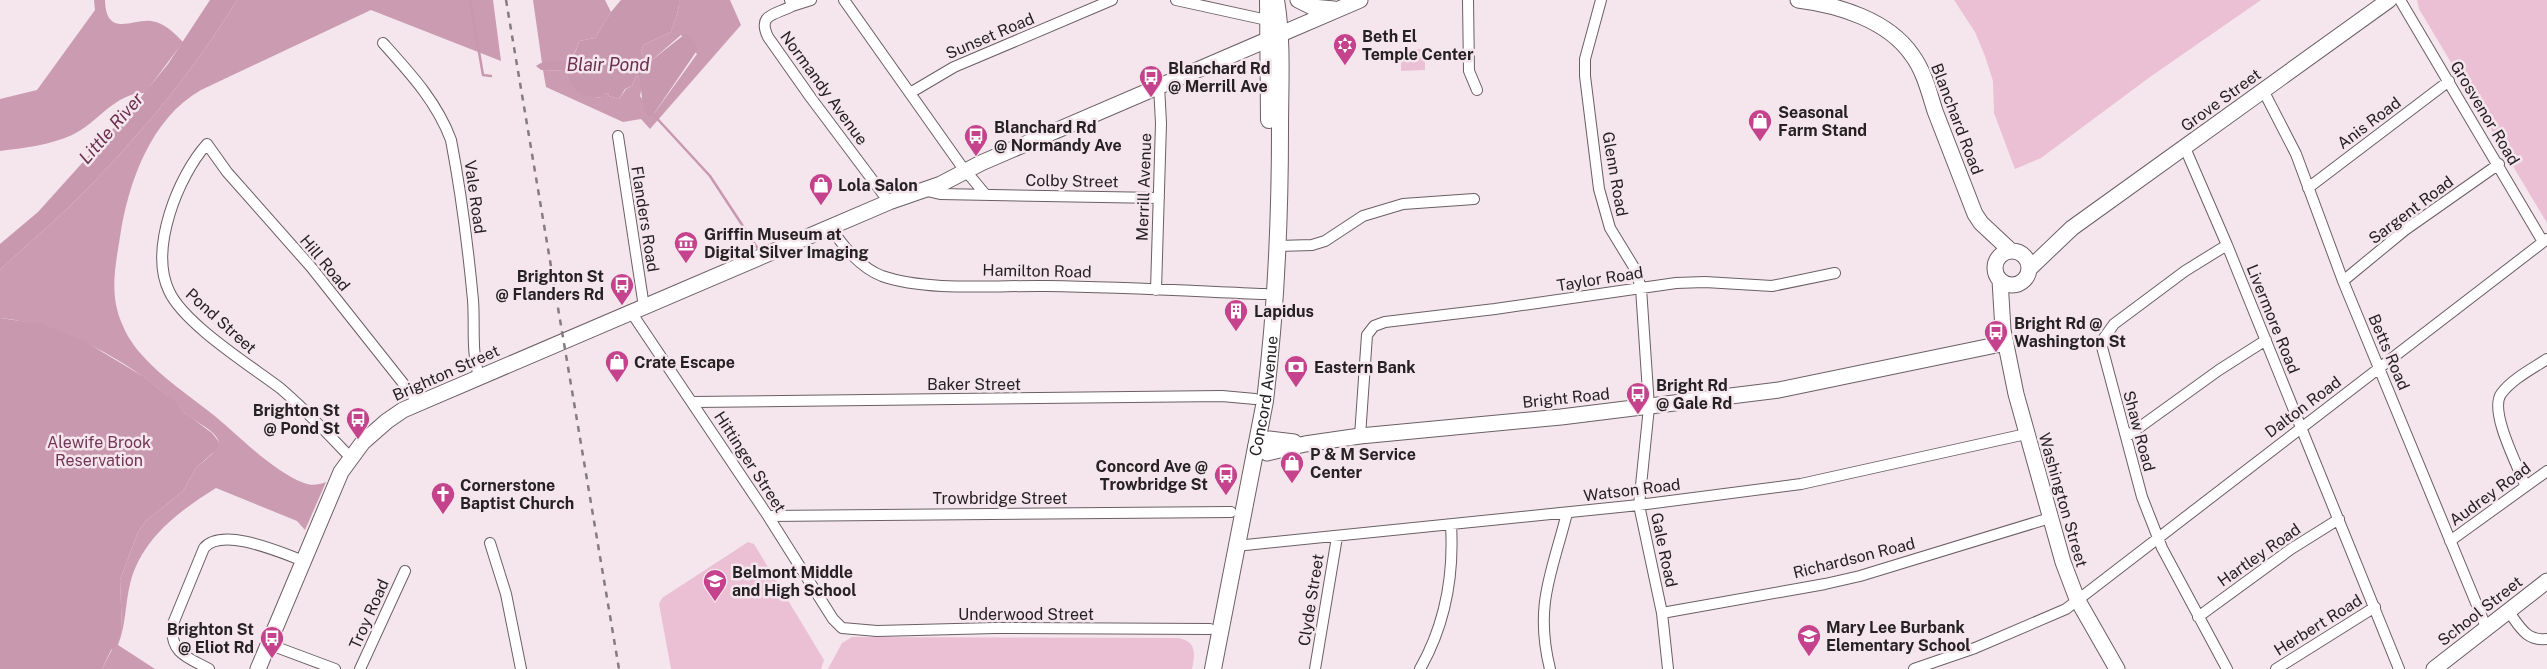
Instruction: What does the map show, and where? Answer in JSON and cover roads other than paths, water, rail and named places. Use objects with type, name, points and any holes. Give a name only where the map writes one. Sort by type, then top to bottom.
[{"type":"main road","name":"Concord Avenue","points":[[1203,669],[1215,629],[1260,400],[1278,246],[1274,39],[1267,20],[1268,0]]},
{"type":"main road","name":"Concord Avenue","points":[[1260,400],[1270,193],[1276,0]]},
{"type":"main road","name":"Concord Avenue","points":[[1213,669],[1215,629]]},
{"type":"street","points":[[791,3],[811,0]]},
{"type":"street","points":[[844,0],[966,172],[985,194]]},
{"type":"street","name":"Sunset Road","points":[[910,93],[954,67],[1112,0]]},
{"type":"street","points":[[1176,0],[1267,20]]},
{"type":"street","points":[[1298,0],[1312,7],[1336,9]]},
{"type":"street","points":[[831,227],[966,172],[1159,86],[1274,39],[1336,9],[1360,0]]},
{"type":"street","points":[[1468,0],[1469,71],[1477,90]]},
{"type":"street","name":"Glenn Road","points":[[1601,0],[1585,59],[1585,76],[1599,189],[1610,228],[1635,269],[1641,288],[1649,407]]},
{"type":"street","name":"Blanchard Road","points":[[1798,0],[1813,2],[1865,18],[1899,41],[1912,55],[1924,79],[1975,214],[1988,230],[2016,252]]},
{"type":"street","name":"Grove Street","points":[[2029,268],[2072,228],[2390,0]]},
{"type":"street","name":"Grosvenor Road","points":[[2400,0],[2545,240]]},
{"type":"street","name":"Normandy Avenue","points":[[791,3],[767,17],[763,27],[768,37],[889,202]]},
{"type":"street","name":"Vale Road","points":[[383,43],[429,97],[444,120],[451,140],[469,267],[473,309],[474,355],[479,376]]},
{"type":"street","name":"Anis Road","points":[[2308,188],[2448,81]]},
{"type":"street","name":"Merrill Avenue","points":[[1156,290],[1161,123],[1159,86]]},
{"type":"street","name":"Betts Road","points":[[2263,90],[2281,123],[2308,188],[2343,281],[2486,627]]},
{"type":"street","name":"Flanders Road","points":[[618,136],[638,310]]},
{"type":"street","name":"Hill Road","points":[[207,144],[227,172],[311,266],[418,402]]},
{"type":"street","name":"Pond Street","points":[[207,144],[190,164],[177,193],[165,232],[162,258],[164,278],[169,292],[175,301],[205,331],[280,389],[350,457]]},
{"type":"street","name":"Livermore Road","points":[[2185,148],[2302,426],[2399,669]]},
{"type":"street","name":"Sargent Road","points":[[2343,281],[2405,230],[2499,164]]},
{"type":"street","name":"Colby Street","points":[[922,190],[940,194],[1159,198]]},
{"type":"street","points":[[1278,246],[1312,245],[1325,241],[1363,216],[1395,206],[1426,201],[1474,199]]},
{"type":"street","name":"Hamilton Road","points":[[831,227],[845,248],[863,265],[881,275],[902,281],[935,284],[1265,294]]},
{"type":"street","name":"Brighton Street","points":[[258,669],[334,488],[350,457],[382,425],[418,402],[831,227]]},
{"type":"street","name":"Grove Street","points":[[2016,252],[2040,246],[2066,229],[2072,228]]},
{"type":"street","name":"Blanchard Road","points":[[1988,230],[1996,248],[1997,259]]},
{"type":"street","name":"Dalton Road","points":[[1914,669],[1975,648],[2066,609],[2157,537],[2545,240]]},
{"type":"street","name":"Shaw Road","points":[[2227,245],[2185,271],[2114,324],[2104,338],[2102,347],[2104,362],[2142,497],[2157,537],[2227,669]]},
{"type":"street","points":[[2016,252],[2028,263],[2029,268],[2025,279],[2016,285],[2004,284],[1995,270],[1997,259],[2001,255],[2016,252]]},
{"type":"street","name":"Taylor Road","points":[[1360,436],[1367,335],[1372,328],[1385,322],[1504,308],[1641,288],[1705,282],[1772,286],[1835,273]]},
{"type":"street","name":"Washington Street","points":[[2000,280],[2004,336],[2026,434],[2068,580],[2117,669]]},
{"type":"street","name":"Washington Street","points":[[2004,336],[2016,285]]},
{"type":"street","name":"Hittinger Street","points":[[638,310],[693,402],[833,619],[842,628]]},
{"type":"street","name":"Bright Road","points":[[1250,446],[1269,440],[1305,444],[1360,436],[1649,407],[1779,390],[2004,336]]},
{"type":"street","points":[[2126,437],[2218,370],[2266,340]]},
{"type":"street","points":[[2525,485],[2504,431],[2498,403],[2500,396],[2510,384],[2547,359]]},
{"type":"street","name":"Baker Street","points":[[693,402],[1222,396],[1260,400]]},
{"type":"street","name":"Gale Road","points":[[1649,407],[1639,505],[1662,613],[1668,669]]},
{"type":"street","name":"Watson Road","points":[[1231,547],[1567,513],[1801,484],[2026,434]]},
{"type":"street","name":"Audrey Road","points":[[2450,541],[2525,485],[2547,471]]},
{"type":"street","name":"Trowbridge Street","points":[[768,516],[1237,512]]},
{"type":"street","points":[[1550,669],[1544,646],[1542,613],[1548,577],[1567,513]]},
{"type":"street","name":"Richardson Road","points":[[1662,613],[1860,576],[2050,518]]},
{"type":"street","name":"Hartley Road","points":[[2198,617],[2291,549],[2339,519]]},
{"type":"street","points":[[1420,669],[1431,650],[1448,591],[1452,548],[1451,525]]},
{"type":"street","name":"Clyde Street","points":[[1315,669],[1337,537]]},
{"type":"street","points":[[209,669],[181,653],[175,647],[172,638],[172,626],[204,548],[209,542],[219,539],[236,540],[304,561]]},
{"type":"street","points":[[490,543],[506,594],[521,669]]},
{"type":"street","name":"Troy Road","points":[[360,669],[405,571]]},
{"type":"street","name":"School Street","points":[[2438,668],[2486,627],[2509,612],[2547,581]]},
{"type":"street","name":"Herbert Road","points":[[2276,669],[2375,607]]},
{"type":"street","points":[[2509,612],[2525,635],[2536,640],[2547,640]]},
{"type":"street","name":"Underwood Street","points":[[842,628],[877,631],[995,628],[1215,629]]},
{"type":"street","points":[[268,644],[335,669]]},
{"type":"water","points":[[210,0],[237,0],[181,82],[116,158],[70,206],[0,270],[0,244],[38,212],[137,102],[168,64]]},
{"type":"water","name":"Blair Pond","points":[[621,0],[679,0],[678,12],[671,32],[643,45],[641,52],[645,59],[652,60],[685,34],[693,38],[698,49],[653,115],[649,117],[644,108],[638,76],[635,77],[632,86],[625,89],[619,99],[609,96],[608,93],[604,94],[603,98],[583,95],[578,92],[565,71],[541,70],[536,66],[549,61],[567,60],[571,57],[576,51],[579,41],[595,38]]},
{"type":"water","points":[[0,318],[42,324],[84,341],[144,377],[176,402],[186,414],[212,433],[219,442],[217,449],[196,468],[183,491],[146,521],[138,532],[120,580],[122,630],[116,646],[111,650],[102,669],[0,669]]},
{"type":"waterway","points":[[470,0],[483,75],[491,76]]},
{"type":"waterway","points":[[652,113],[710,176],[758,249]]},
{"type":"railway","points":[[506,0],[619,669]]},
{"type":"place","name":"Beth El Temple Center","points":[[1345,66]]},
{"type":"place","name":"Blanchard Rd @ Merrill Ave","points":[[1151,98]]},
{"type":"place","name":"Seasonal Farm Stand","points":[[1760,142]]},
{"type":"place","name":"Blanchard Rd @ Normandy Ave","points":[[976,157]]},
{"type":"place","name":"Lola Salon","points":[[821,206]]},
{"type":"place","name":"Griffin Museum at Digital Silver Imaging","points":[[686,264]]},
{"type":"place","name":"Brighton St @ Flanders Rd","points":[[622,306]]},
{"type":"place","name":"Lapidus","points":[[1236,332]]},
{"type":"place","name":"Bright Rd @ Washington St","points":[[1996,353]]},
{"type":"place","name":"Crate Escape","points":[[617,383]]},
{"type":"place","name":"Eastern Bank","points":[[1296,388]]},
{"type":"place","name":"Bright Rd @ Gale Rd","points":[[1638,415]]},
{"type":"place","name":"Brighton St @ Pond St","points":[[358,440]]},
{"type":"place","name":"P & M Service Center","points":[[1292,484]]},
{"type":"place","name":"Concord Ave @ Trowbridge St","points":[[1226,496]]},
{"type":"place","name":"Cornerstone Baptist Church","points":[[443,515]]},
{"type":"place","name":"Belmont Middle and High School","points":[[715,602]]},
{"type":"place","name":"Mary Lee Burbank Elementary School","points":[[1809,657]]},
{"type":"place","name":"Brighton St @ Eliot Rd","points":[[272,659]]},
{"type":"water label","name":"Little River","points":[[111,128]]},
{"type":"park label","name":"Alewife Brook Reservation","points":[[99,451]]}]
